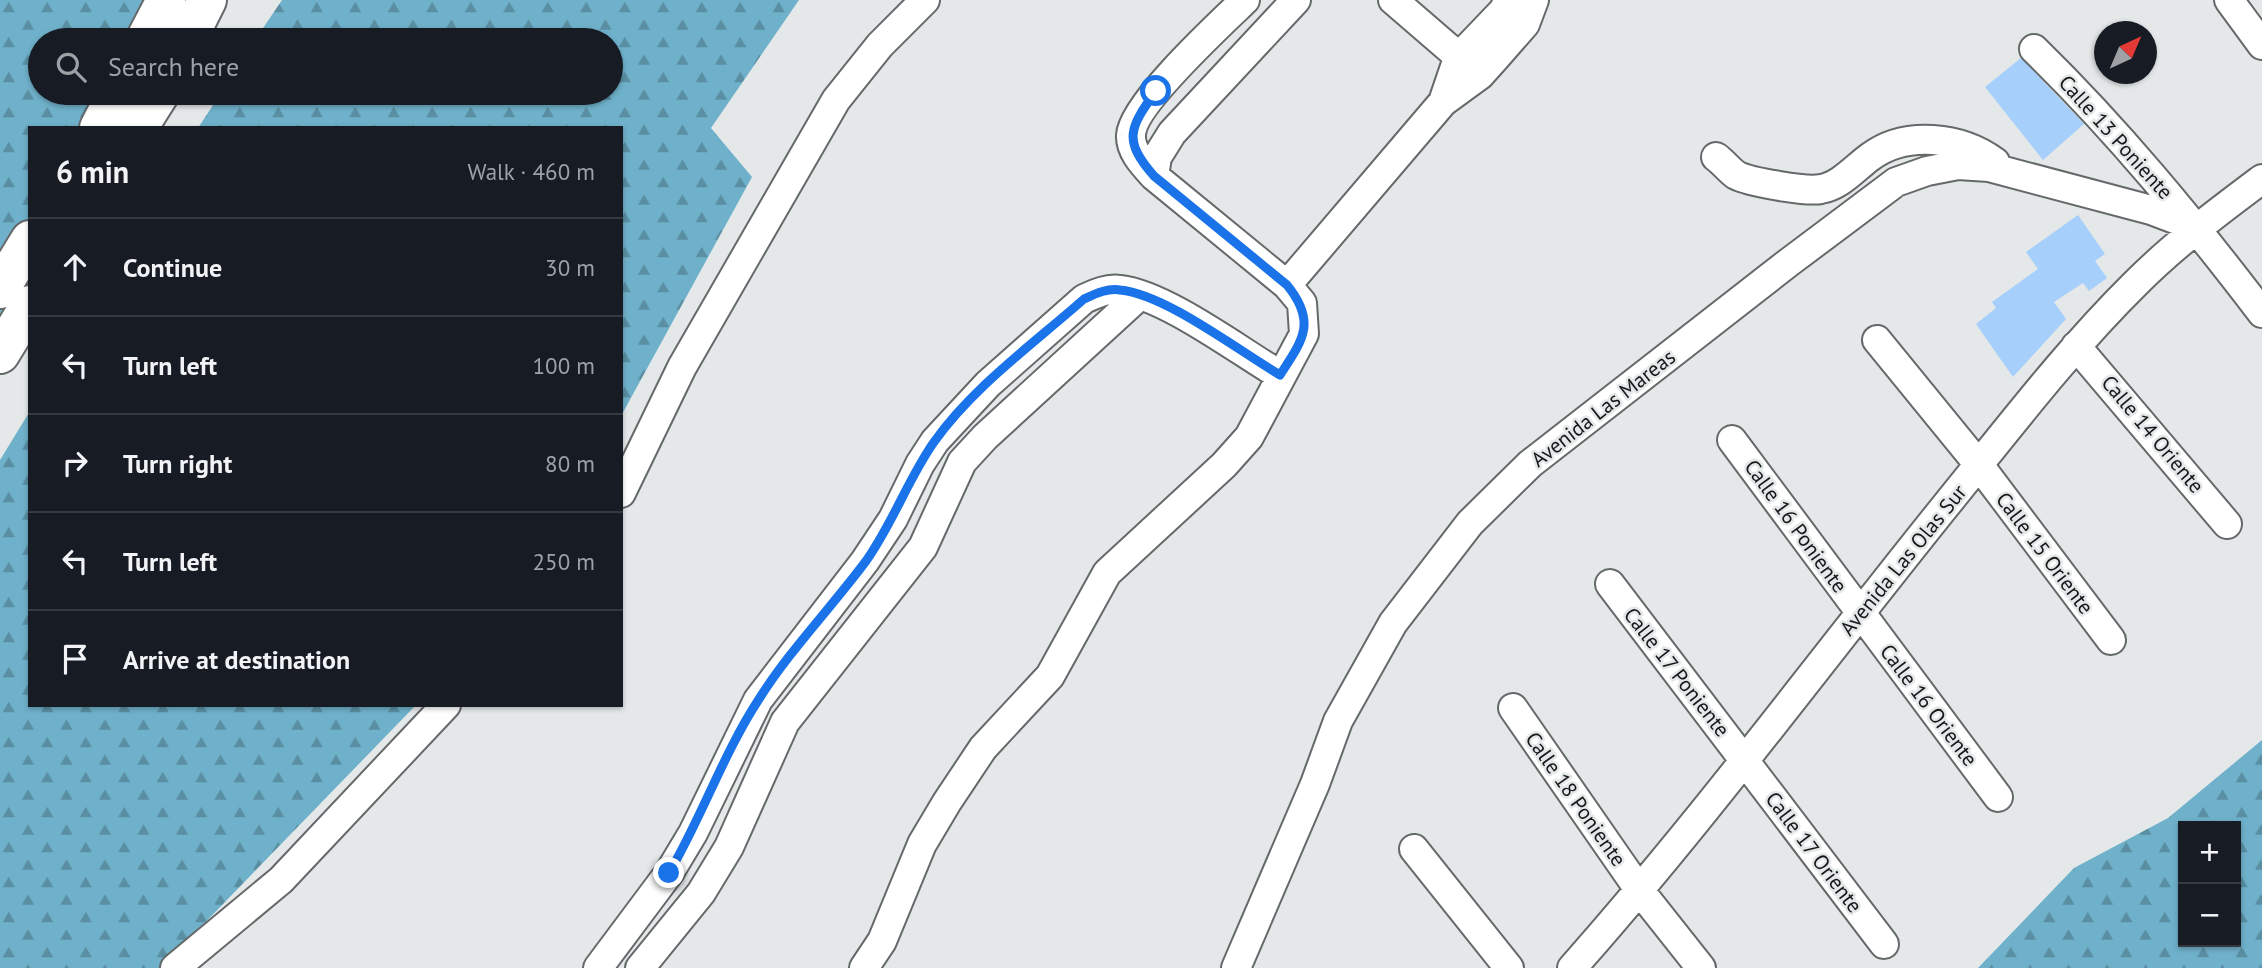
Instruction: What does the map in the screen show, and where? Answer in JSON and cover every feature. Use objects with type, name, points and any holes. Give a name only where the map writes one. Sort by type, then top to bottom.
[{"type":"highway","points":[[151,28],[166,0]]},
{"type":"highway","points":[[193,28],[207,0]]},
{"type":"highway","points":[[100,126],[111,105]]},
{"type":"highway","points":[[139,126],[152,105]]},
{"type":"highway","points":[[0,289],[28,243]]},
{"type":"highway","points":[[0,354],[28,308]]},
{"type":"street","points":[[623,489],[682,367],[836,100],[880,45],[925,0]]},
{"type":"street","points":[[864,968],[882,942],[922,844],[983,748],[1050,676],[1107,573],[1224,465],[1249,437],[1304,334],[1302,303],[1287,285],[1154,176],[1138,158],[1131,135],[1137,117],[1156,91],[1245,0]]},
{"type":"street","points":[[1154,176],[1157,157],[1172,133],[1296,0]]},
{"type":"street","points":[[1393,0],[1475,61]]},
{"type":"street","points":[[1420,0],[1475,61]]},
{"type":"street","points":[[1287,285],[1475,61],[1509,0]]},
{"type":"street","points":[[1475,61],[1525,24],[1534,0]]},
{"type":"street","points":[[2229,0],[2262,45]]},
{"type":"street","name":"Calle 13 Poniente","points":[[2034,49],[2105,119],[2196,228],[2262,313]]},
{"type":"street","points":[[1716,157],[1738,176],[1798,189],[1821,190],[1843,179],[1872,154],[1920,138],[1975,148],[2008,173]]},
{"type":"street","name":"Avenida Las Mareas","points":[[1236,968],[1315,784],[1338,721],[1393,623],[1470,523],[1530,464],[1896,183],[1927,171],[1958,164],[2008,173],[2151,209],[2196,228]]},
{"type":"street","name":"Avenida Las Olas Sur","points":[[1572,968],[1640,891],[2076,346],[2136,282],[2196,228],[2262,179]]},
{"type":"street","points":[[598,968],[669,873],[693,833],[758,700],[865,561],[893,519],[920,464],[953,419],[1084,299],[1102,291],[1120,289],[1159,302],[1280,375]]},
{"type":"street","points":[[640,968],[701,893],[729,847],[785,722],[923,547],[962,463],[985,437],[1140,295]]},
{"type":"street","name":"Calle 15 Oriente","points":[[1877,340],[1979,465],[2112,640]]},
{"type":"street","name":"Calle 14 Oriente","points":[[2076,346],[2227,524]]},
{"type":"street","name":"Calle 16 Poniente","points":[[1732,440],[1860,613]]},
{"type":"street","name":"Calle 17 Poniente","points":[[1610,584],[1745,760]]},
{"type":"street","name":"Calle 16 Oriente","points":[[1860,613],[1998,797]]},
{"type":"street","points":[[758,700],[785,722]]},
{"type":"street","points":[[175,968],[281,880],[444,707]]},
{"type":"street","name":"Calle 18 Poniente","points":[[1513,708],[1640,891],[1701,968]]},
{"type":"street","name":"Calle 17 Oriente","points":[[1745,760],[1884,944]]},
{"type":"street","points":[[1414,849],[1508,968]]},
{"type":"green space","points":[[0,0],[179,0],[163,28],[28,28],[28,105],[119,105],[107,126],[28,126],[28,265],[0,314]]},
{"type":"green space","points":[[282,0],[799,0],[711,128],[752,177],[623,412],[623,126],[199,126],[213,105],[623,105],[623,28],[263,28]]},
{"type":"green space","points":[[28,414],[28,707],[414,707],[161,968],[0,968],[0,460]]},
{"type":"green space","points":[[2262,740],[2262,968],[1978,968],[2074,868],[2168,818]]},
{"type":"building","points":[[2021,58],[2084,124],[2043,160],[1985,87]]},
{"type":"building","points":[[2078,215],[2105,254],[2095,261],[2107,278],[2089,291],[2083,283],[2054,302],[2066,319],[2013,377],[1976,324],[1996,308],[1992,302],[2038,269],[2026,252]]},
{"type":"route","points":[[669,873],[693,833],[730,751],[758,700],[865,561],[893,519],[920,464],[935,441],[988,384],[1084,299],[1102,291],[1120,289],[1159,302],[1280,375],[1298,348],[1304,334],[1302,303],[1287,285],[1154,176],[1138,158],[1131,135],[1137,117],[1156,91]]}]
